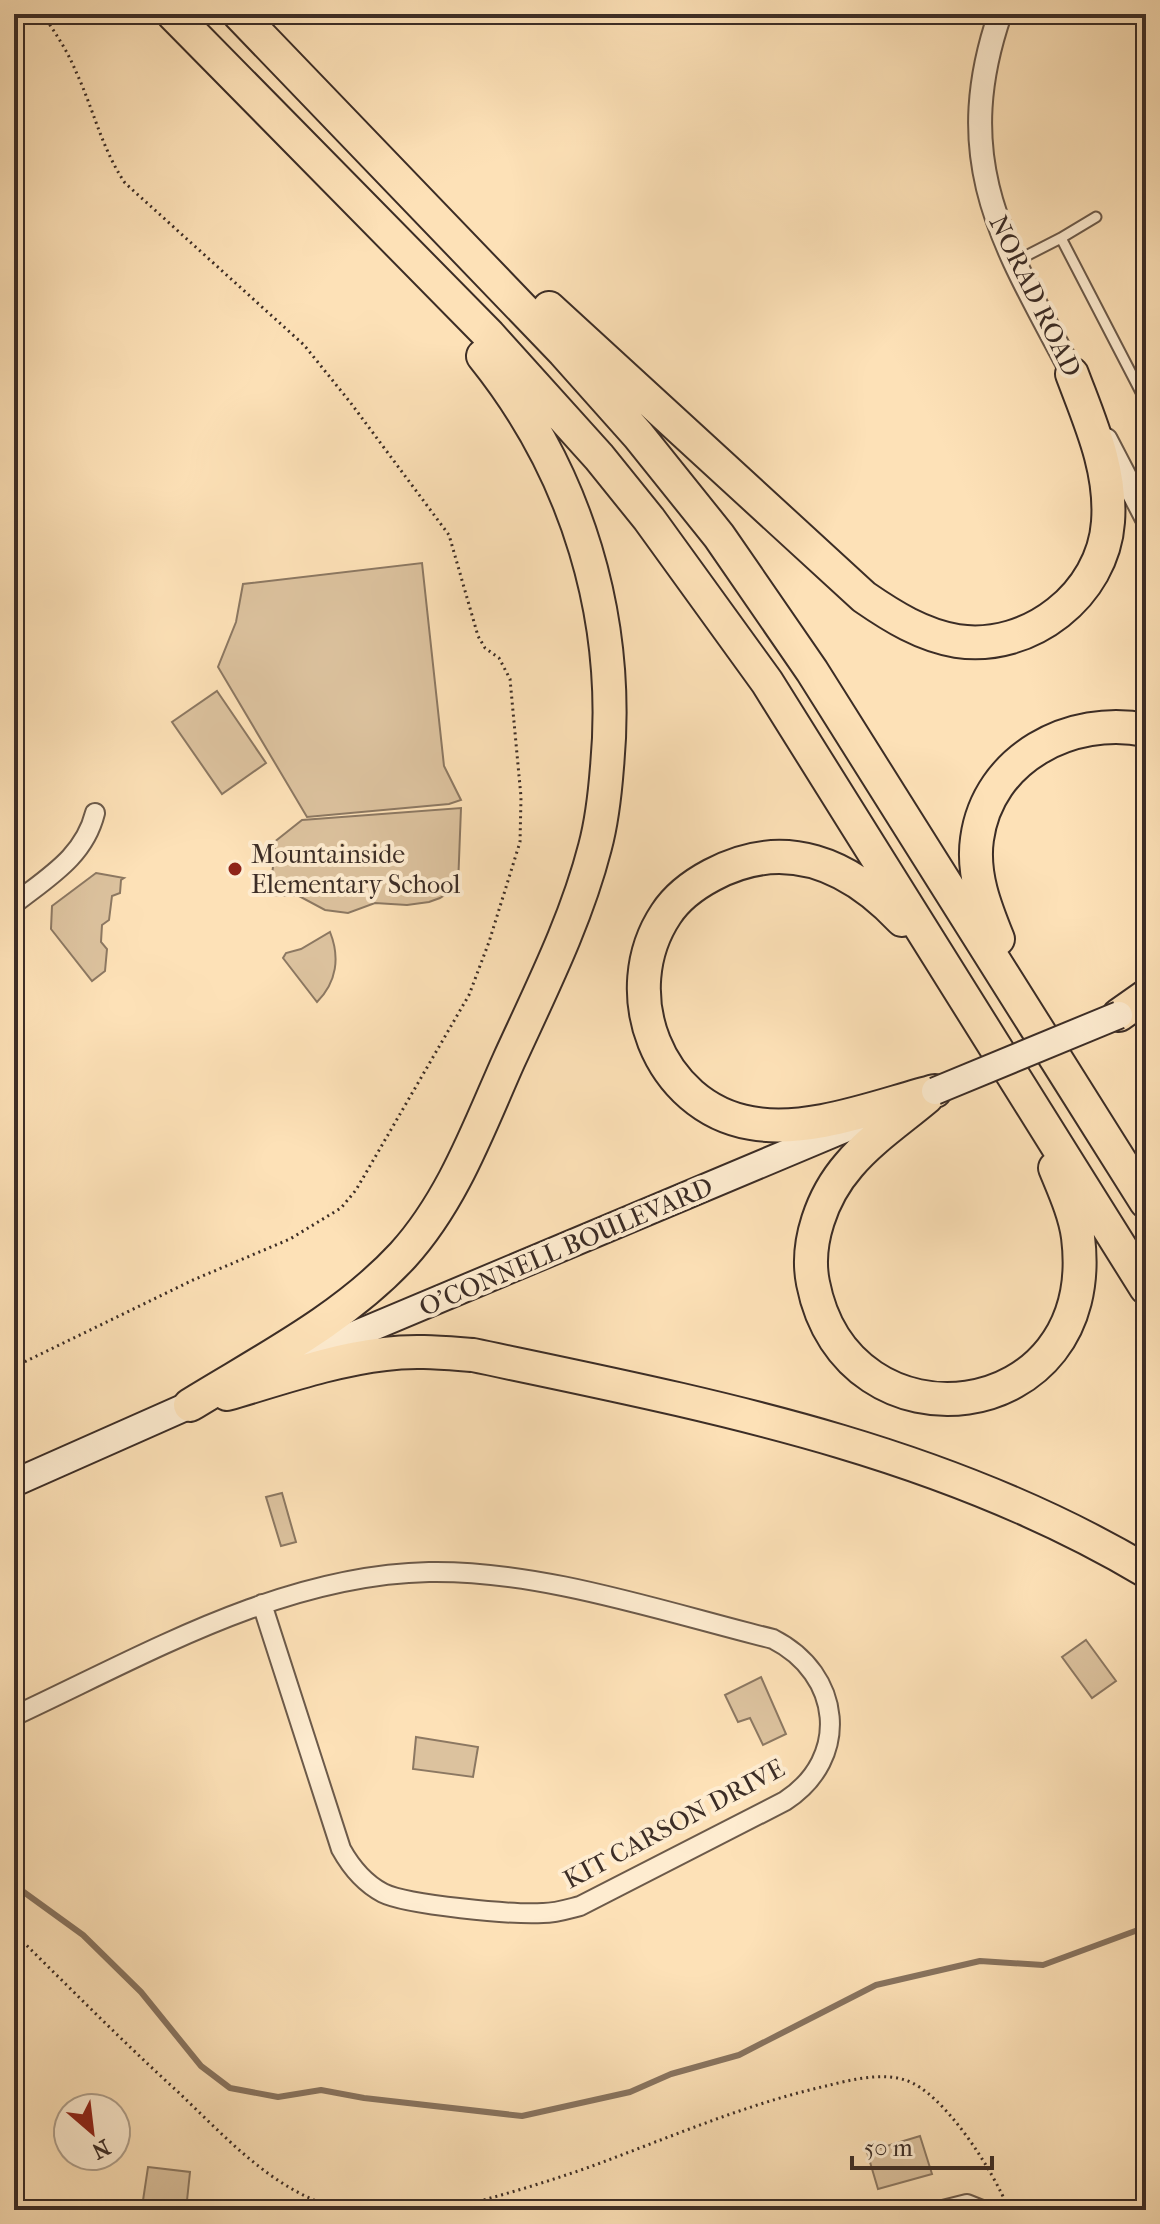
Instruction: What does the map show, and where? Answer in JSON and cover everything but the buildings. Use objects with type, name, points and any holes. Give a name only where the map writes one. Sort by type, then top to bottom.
[{"type":"highway","points":[[173,14],[489,335],[599,457],[649,519],[767,682],[1146,1288]]},
{"type":"highway","points":[[239,14],[564,352],[685,492],[812,671],[1146,1202]]},
{"type":"highway","points":[[304,80],[864,597],[920,631],[972,642],[1014,636],[1065,609],[1087,585],[1103,556],[1109,498],[1097,441],[1072,374]]},
{"type":"highway","points":[[190,1405],[348,1305],[402,1256],[442,1202],[555,962],[580,895],[596,845],[609,744],[611,695],[600,600],[571,504],[542,444],[516,400],[458,325],[276,120]]},
{"type":"highway","points":[[1030,1016],[979,885],[976,841],[982,815],[994,789],[1013,768],[1049,741],[1096,726],[1146,730]]},
{"type":"highway","points":[[935,1091],[817,1122],[779,1126],[750,1123],[703,1104],[684,1090],[669,1072],[658,1053],[645,1012],[646,964],[666,913],[684,894],[728,866],[766,857],[795,858],[826,865],[878,894],[988,1036]]},
{"type":"highway","points":[[1137,1009],[1146,996]]},
{"type":"highway","points":[[1063,1068],[1146,1177]]},
{"type":"highway","points":[[935,1091],[848,1165],[829,1194],[810,1250],[816,1301],[826,1327],[841,1348],[858,1366],[883,1383],[912,1395],[945,1401],[977,1398],[1005,1387],[1034,1368],[1055,1347],[1070,1322],[1077,1297],[1080,1265],[1078,1234],[1067,1196],[1022,1087]]},
{"type":"highway","points":[[190,1405],[343,1361],[386,1353],[473,1355],[772,1420],[863,1446],[946,1475],[1023,1507],[1103,1545],[1146,1571]]},
{"type":"main road","name":"O'CONNELL BOULEVARD","points":[[14,1483],[190,1405],[1137,1009]]},
{"type":"street","name":"NORAD ROAD","points":[[1000,14],[983,72],[980,138],[983,173],[992,209],[1014,262],[1146,517]]},
{"type":"street","points":[[14,904],[76,853],[88,836],[95,813]]},
{"type":"street","name":"KIT CARSON DRIVE","points":[[14,1716],[262,1604],[352,1580],[429,1572],[520,1579],[773,1639],[798,1654],[810,1666],[822,1688],[829,1718],[828,1745],[816,1773],[785,1801],[580,1906],[562,1911],[526,1913],[400,1899],[366,1881],[341,1849],[262,1604]]},
{"type":"street","points":[[943,2210],[967,2204],[982,2210]]},
{"type":"lane","points":[[1014,262],[1096,217]]},
{"type":"lane","points":[[1061,238],[1146,402]]},
{"type":"path","points":[[14,1367],[193,1280],[290,1239],[341,1208],[390,1136],[469,995],[520,842],[521,797],[510,679],[499,658],[485,648],[478,636],[449,535],[304,345],[125,183],[109,160],[78,76],[61,41],[42,14]]},
{"type":"path","points":[[14,1933],[141,2058],[264,2172],[345,2210]]},
{"type":"path","points":[[443,2210],[495,2198],[585,2168],[685,2129],[792,2093],[877,2077],[901,2078],[922,2086],[942,2104],[1001,2189],[1009,2210]]},
{"type":"shaded area","points":[[422,563],[444,766],[461,800],[449,804],[307,817],[218,667],[236,622],[243,584]]},
{"type":"shaded area","points":[[217,691],[266,763],[222,794],[172,722]]},
{"type":"shaded area","points":[[461,808],[458,886],[440,898],[407,905],[375,903],[348,913],[325,910],[299,896],[270,895],[273,843],[302,820]]},
{"type":"shaded area","points":[[96,873],[124,878],[120,893],[112,896],[109,920],[102,925],[101,942],[107,949],[105,971],[92,981],[51,929],[52,906]]},
{"type":"shaded area","points":[[330,932],[335,951],[335,969],[329,986],[317,1002],[283,958],[286,953],[301,949]]},
{"type":"shaded area","points":[[282,1493],[296,1542],[281,1546],[266,1497]]},
{"type":"shaded area","points":[[1086,1640],[1116,1681],[1092,1698],[1062,1657]]},
{"type":"shaded area","points":[[761,1677],[786,1734],[763,1745],[750,1718],[738,1722],[725,1695]]},
{"type":"shaded area","points":[[416,1737],[478,1747],[473,1777],[413,1769]]},
{"type":"shaded area","points":[[920,2136],[932,2174],[878,2189],[867,2152]]},
{"type":"shaded area","points":[[148,2167],[190,2172],[186,2210],[142,2207]]},
{"type":"waterway","points":[[14,1885],[83,1935],[141,1992],[201,2066],[230,2088],[278,2097],[321,2090],[364,2098],[522,2116],[630,2092],[671,2074],[739,2055],[876,1985],[980,1961],[1043,1965],[1146,1927]]},
{"type":"place","name":"Mountainside Elementary School","points":[[235,869]]}]
